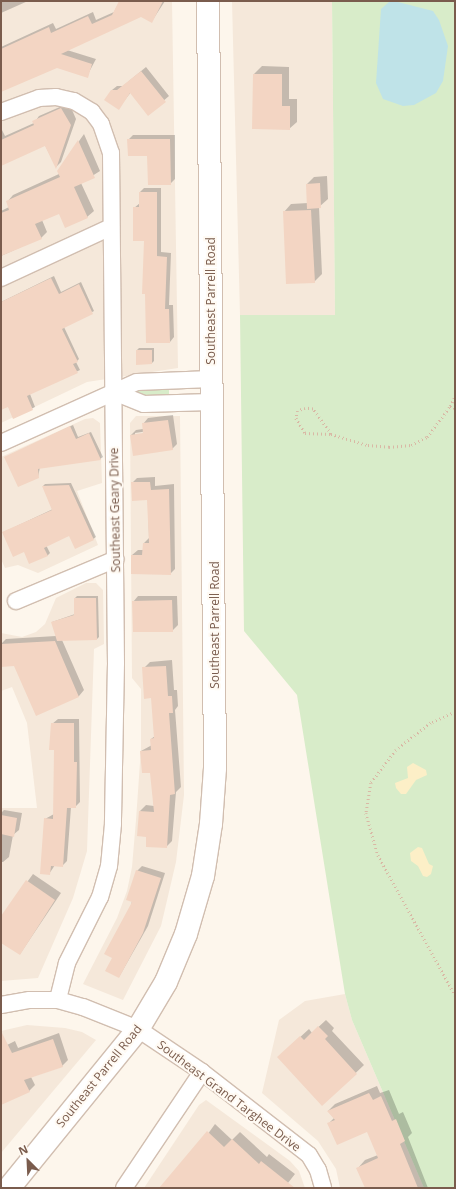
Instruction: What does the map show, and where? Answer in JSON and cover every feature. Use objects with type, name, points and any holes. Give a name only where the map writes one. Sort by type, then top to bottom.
[{"type":"street","name":"Southeast Parrell Road","points":[[9,1188],[138,1030],[166,982],[186,934],[203,876],[211,824],[215,768],[208,1]]},
{"type":"street","name":"Southeast Geary Drive","points":[[1,112],[34,99],[56,97],[78,103],[95,115],[104,128],[110,147],[116,559],[116,678],[109,866],[100,897],[67,963],[58,1000]]},
{"type":"street","points":[[1,278],[111,227]]},
{"type":"street","points":[[1,443],[114,392],[151,380],[211,379]]},
{"type":"street","points":[[114,392],[144,404],[211,402]]},
{"type":"street","points":[[16,601],[116,559]]},
{"type":"street","name":"Southeast Grand Targhee Drive","points":[[1,1005],[30,1000],[58,1000],[83,1006],[138,1030],[202,1072],[309,1155],[318,1170],[323,1188]]},
{"type":"street","points":[[124,1188],[202,1072]]},
{"type":"path","points":[[331,434],[313,409],[305,408],[298,411],[296,418],[305,433],[331,434],[368,445],[389,447],[410,445],[430,434],[450,406],[455,396]]},
{"type":"path","points":[[450,406],[455,408]]},
{"type":"path","points":[[455,712],[431,723],[396,750],[371,783],[366,813],[378,855],[455,994]]},
{"type":"shaded area","points":[[1,1],[172,1],[178,368],[87,382],[1,423]]},
{"type":"shaded area","points":[[232,1],[332,1],[335,316],[240,315]]},
{"type":"shaded area","points":[[136,416],[180,416],[184,795],[176,862],[161,926],[123,1000],[83,984],[117,918],[127,891],[132,867],[141,748],[141,689],[132,678],[130,423]]},
{"type":"shaded area","points":[[93,418],[100,423],[102,483],[77,491],[98,545],[38,573],[18,565],[5,568],[1,559],[1,457],[85,419]]},
{"type":"shaded area","points":[[86,583],[96,583],[103,590],[104,644],[94,649],[87,851],[73,898],[38,978],[1,981],[1,808],[37,808],[27,723],[12,687],[1,691],[1,633],[22,637],[36,632],[45,624],[56,598]]},
{"type":"shaded area","points":[[345,994],[352,1020],[424,1188],[340,1188],[336,1169],[318,1141],[262,1093],[279,1020],[305,1001]]},
{"type":"shaded area","points":[[27,1025],[65,1028],[82,1032],[96,1040],[1,1153],[1,1031]]},
{"type":"shaded area","points":[[206,1100],[290,1161],[299,1171],[305,1188],[144,1188],[199,1105]]},
{"type":"green space","points":[[332,1],[455,1],[455,1188],[424,1188],[352,1020],[345,994],[297,695],[244,631],[240,315],[335,315]]},
{"type":"green space","points":[[169,388],[169,395],[140,396],[137,392],[138,390]]},
{"type":"sand","points":[[413,763],[426,770],[427,775],[416,780],[406,794],[401,794],[396,788],[395,783],[408,778],[407,767]]},
{"type":"sand","points":[[418,847],[422,848],[429,864],[433,866],[431,874],[427,877],[423,876],[418,866],[411,861],[410,853]]},
{"type":"water","points":[[394,1],[433,11],[439,20],[448,46],[443,81],[436,93],[414,105],[403,106],[383,99],[376,83],[381,9],[389,2]]},
{"type":"building","points":[[119,1],[163,1],[152,23],[141,17],[61,54],[92,64],[88,78],[57,68],[1,92],[1,49],[49,27],[51,33],[88,16],[92,24],[112,15]]},
{"type":"building","points":[[141,71],[166,102],[148,116],[130,93],[119,110],[104,100],[111,90],[117,90]]},
{"type":"building","points":[[253,74],[282,74],[282,106],[290,106],[290,130],[252,129]]},
{"type":"building","points":[[61,108],[71,125],[56,169],[45,146],[1,166],[1,140],[34,125],[32,121]]},
{"type":"building","points":[[127,139],[170,139],[171,185],[148,185],[147,156],[128,156]]},
{"type":"building","points":[[78,140],[95,178],[74,187],[88,218],[65,228],[59,214],[35,224],[42,239],[1,256],[1,213],[9,210],[6,201],[60,177],[57,171]]},
{"type":"building","points":[[320,183],[321,208],[307,209],[306,184]]},
{"type":"building","points":[[139,192],[157,192],[157,256],[167,257],[165,309],[169,309],[170,343],[146,343],[145,294],[142,294],[144,241],[133,241],[133,207],[139,207]]},
{"type":"building","points":[[311,210],[315,283],[286,284],[283,211]]},
{"type":"building","points":[[51,278],[59,294],[79,284],[93,314],[62,329],[78,362],[73,364],[78,373],[27,396],[33,410],[13,419],[8,407],[1,410],[1,302]]},
{"type":"building","points":[[136,350],[152,350],[152,364],[136,365]]},
{"type":"building","points":[[168,420],[173,450],[133,456],[130,435],[143,433],[142,423]]},
{"type":"building","points":[[70,426],[76,439],[89,433],[101,460],[38,469],[39,478],[18,487],[4,457]]},
{"type":"building","points":[[131,482],[150,482],[151,490],[169,489],[171,575],[131,574],[131,555],[142,555],[143,543],[149,543],[147,500],[132,501]]},
{"type":"building","points":[[69,485],[94,540],[75,549],[69,536],[44,548],[48,556],[29,564],[24,552],[13,557],[2,532],[52,510],[42,486]]},
{"type":"building","points":[[74,598],[96,598],[97,640],[57,641],[51,622],[74,615]]},
{"type":"building","points":[[172,600],[173,632],[133,632],[132,601]]},
{"type":"building","points":[[55,641],[79,697],[36,716],[14,666],[1,667],[1,644]]},
{"type":"building","points":[[166,666],[168,696],[172,696],[173,713],[169,713],[175,794],[170,795],[167,848],[146,847],[146,837],[137,836],[139,811],[154,812],[150,773],[142,773],[140,751],[151,750],[150,739],[154,738],[151,698],[144,699],[142,667]]},
{"type":"building","points":[[51,723],[74,723],[74,762],[77,762],[76,808],[67,808],[63,867],[51,866],[50,875],[40,874],[44,818],[53,819],[54,750],[49,750]]},
{"type":"building","points":[[1,815],[17,818],[14,837],[1,834]]},
{"type":"building","points":[[136,870],[161,878],[143,933],[119,978],[105,971],[112,958],[104,954],[132,902],[126,900]]},
{"type":"building","points":[[26,880],[55,900],[20,955],[1,943],[1,916]]},
{"type":"building","points":[[318,1026],[328,1036],[325,1039],[357,1074],[322,1106],[277,1057],[300,1036],[304,1040]]},
{"type":"building","points":[[1,1031],[12,1053],[53,1039],[63,1067],[24,1080],[30,1092],[1,1105]]},
{"type":"building","points":[[369,1093],[373,1100],[381,1096],[392,1121],[396,1119],[405,1141],[400,1144],[418,1188],[365,1188],[356,1168],[378,1158],[367,1132],[337,1145],[327,1123],[335,1120],[327,1111]]},
{"type":"building","points":[[207,1131],[224,1147],[232,1139],[259,1164],[261,1161],[295,1188],[159,1188]]}]
